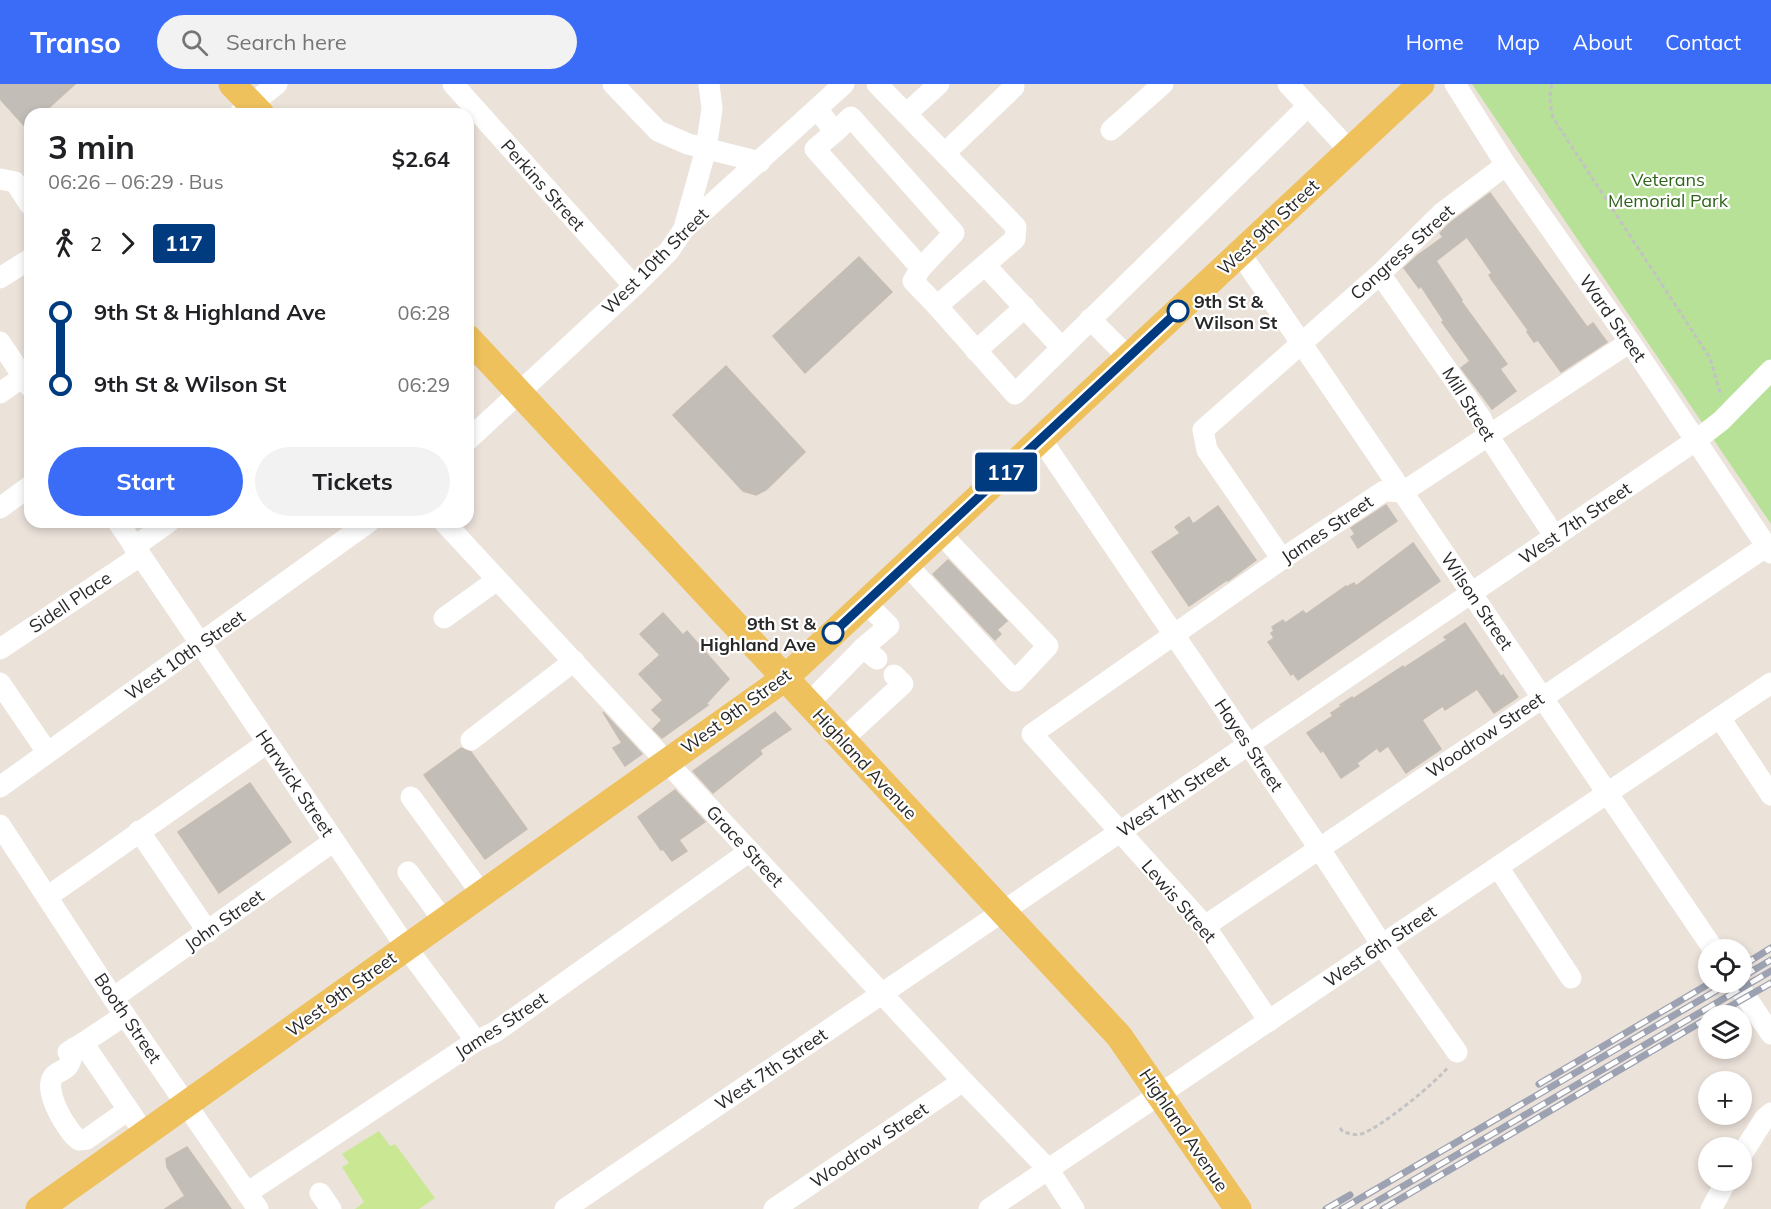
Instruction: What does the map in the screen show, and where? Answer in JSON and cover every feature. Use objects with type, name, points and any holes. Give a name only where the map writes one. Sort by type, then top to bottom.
[{"type":"main road","points":[[232,84],[248,108]]},
{"type":"main road","name":"West 9th Street","points":[[39,1209],[785,678],[1421,84]]},
{"type":"main road","name":"Highland Avenue","points":[[474,344],[1119,1036],[1238,1209]]},
{"type":"street","points":[[253,108],[277,84]]},
{"type":"street","name":"Perkins Street","points":[[453,84],[634,286]]},
{"type":"street","points":[[613,84],[658,131],[688,144],[760,162]]},
{"type":"street","points":[[684,229],[706,149],[712,109],[710,84]]},
{"type":"street","name":"West 10th Street","points":[[474,434],[634,286],[669,251],[684,229],[844,84]]},
{"type":"street","points":[[877,84],[1016,227],[1015,239],[937,306]]},
{"type":"street","points":[[906,114],[939,84]]},
{"type":"street","points":[[1111,130],[1163,84]]},
{"type":"street","points":[[1288,84],[1350,151]]},
{"type":"street","name":"Ward Street","points":[[1455,84],[1506,165],[1630,342],[1769,549]]},
{"type":"street","points":[[945,153],[1014,87]]},
{"type":"street","points":[[921,268],[815,150],[851,117],[954,233],[921,268],[913,281],[1014,394],[1308,106]]},
{"type":"street","points":[[817,109],[835,132]]},
{"type":"street","name":"Congress Street","points":[[1282,559],[1207,450],[1203,430],[1380,274],[1442,213],[1506,165]]},
{"type":"street","points":[[0,179],[15,182],[24,196]]},
{"type":"street","name":"Wilson Street","points":[[1240,252],[1707,939]]},
{"type":"street","points":[[0,279],[24,263]]},
{"type":"street","points":[[985,265],[1062,348]]},
{"type":"street","name":"Mill Street","points":[[1380,274],[1481,418],[1489,437],[1555,537]]},
{"type":"street","points":[[976,351],[1025,308]]},
{"type":"street","points":[[1090,320],[1128,357]]},
{"type":"street","points":[[0,342],[24,379]]},
{"type":"street","name":"James Street","points":[[1032,734],[1173,634],[1384,491],[1403,492],[1630,342]]},
{"type":"street","name":"West 7th Street","points":[[576,1206],[882,993],[1695,441],[1730,412],[1771,370]]},
{"type":"street","points":[[0,393],[24,383]]},
{"type":"street","name":"Hayes Street","points":[[1041,439],[1319,848],[1382,945],[1457,1052]]},
{"type":"street","points":[[0,508],[24,490]]},
{"type":"street","name":"Harwick Street","points":[[122,528],[406,947],[476,1041]]},
{"type":"street","name":"Sidell Place","points":[[0,649],[137,551],[162,528]]},
{"type":"street","name":"West 10th Street","points":[[0,787],[361,528]]},
{"type":"street","name":"Grace Street","points":[[449,528],[963,1081],[1048,1169],[1074,1209]]},
{"type":"street","points":[[907,565],[1015,681],[1048,646],[940,533]]},
{"type":"street","name":"Woodrow Street","points":[[1205,926],[1542,697],[1769,549]]},
{"type":"street","points":[[444,618],[497,580]]},
{"type":"street","points":[[808,704],[864,655],[889,626],[866,603]]},
{"type":"street","points":[[833,633],[864,655]]},
{"type":"street","points":[[471,740],[574,661]]},
{"type":"street","points":[[842,740],[903,684],[894,675]]},
{"type":"street","points":[[0,683],[46,752]]},
{"type":"street","name":"West 6th Street","points":[[989,1209],[1771,683]]},
{"type":"street","points":[[1720,718],[1771,795]]},
{"type":"street","name":"Lewis Street","points":[[1032,734],[1205,926],[1269,1021]]},
{"type":"street","points":[[47,897],[267,743]]},
{"type":"street","points":[[411,797],[482,893]]},
{"type":"street","name":"Booth Street","points":[[0,825],[113,998],[253,1201]]},
{"type":"street","points":[[139,831],[207,932]]},
{"type":"street","name":"John Street","points":[[113,998],[334,841]]},
{"type":"street","name":"James Street","points":[[253,1201],[476,1041],[495,1032],[750,851]]},
{"type":"street","points":[[1498,867],[1571,978]]},
{"type":"street","points":[[408,872],[444,921]]},
{"type":"street","points":[[1743,993],[1771,1034]]},
{"type":"street","points":[[48,1064],[125,1015]]},
{"type":"street","points":[[79,1045],[144,1134]]},
{"type":"street","points":[[79,1045],[68,1065],[53,1077],[49,1086],[52,1097],[72,1135],[79,1140],[87,1139],[128,1110]]},
{"type":"street","name":"Woodrow Street","points":[[774,1209],[963,1081]]},
{"type":"street","points":[[1752,1138],[1765,1118],[1771,1113]]},
{"type":"street","points":[[1711,1209],[1721,1191]]},
{"type":"path","points":[[1552,84],[1550,106],[1553,118],[1710,358],[1721,396],[1730,412]]},
{"type":"path","points":[[1340,1128],[1343,1132],[1358,1135],[1375,1128],[1427,1089],[1448,1069],[1457,1052]]},
{"type":"green space","name":"Veterans Memorial Park","points":[[1472,84],[1771,84],[1771,524]]},
{"type":"green space","points":[[379,1131],[390,1146],[395,1144],[435,1198],[419,1209],[355,1209],[364,1202],[342,1167],[349,1163],[342,1154]]},
{"type":"building","points":[[0,84],[75,84],[49,108],[24,108],[24,125],[0,99]]},
{"type":"building","points":[[1490,193],[1587,327],[1593,323],[1607,342],[1561,372],[1538,340],[1534,342],[1527,332],[1528,330],[1489,275],[1492,273],[1467,237],[1436,261],[1461,301],[1507,364],[1500,369],[1516,391],[1492,409],[1461,368],[1470,361],[1442,322],[1444,321],[1421,286],[1419,288],[1404,268],[1443,237],[1440,233],[1450,223]]},
{"type":"building","points":[[859,257],[892,292],[805,373],[773,336]]},
{"type":"building","points":[[726,366],[805,452],[766,490],[756,495],[743,491],[673,415]]},
{"type":"building","points":[[1386,505],[1397,521],[1358,548],[1351,537],[1355,534],[1351,528]]},
{"type":"building","points":[[1218,506],[1256,560],[1189,606],[1152,552],[1180,533],[1175,527],[1189,517],[1193,524]]},
{"type":"building","points":[[1413,543],[1440,581],[1298,680],[1293,673],[1291,675],[1268,642],[1274,638],[1271,633],[1274,631],[1272,627],[1283,620],[1285,623],[1303,611],[1306,614],[1346,586],[1354,583],[1356,586]]},
{"type":"building","points":[[948,560],[1007,621],[997,630],[1001,634],[995,640],[933,574]]},
{"type":"building","points":[[663,613],[683,635],[687,631],[729,679],[706,704],[708,705],[662,738],[653,729],[662,720],[652,710],[663,700],[639,674],[660,655],[640,634]]},
{"type":"building","points":[[1465,623],[1501,677],[1503,675],[1518,697],[1494,713],[1477,689],[1445,710],[1443,706],[1422,720],[1441,749],[1406,773],[1388,746],[1380,752],[1377,748],[1357,763],[1359,766],[1341,778],[1323,750],[1321,752],[1307,733],[1333,716],[1331,713],[1342,706],[1340,705],[1447,640],[1444,637]]},
{"type":"building","points":[[603,712],[642,754],[625,766],[613,748],[622,743]]},
{"type":"building","points":[[775,712],[791,729],[760,750],[762,754],[713,793],[693,771]]},
{"type":"building","points":[[461,748],[471,752],[527,829],[485,859],[424,775]]},
{"type":"building","points":[[250,783],[291,842],[219,893],[178,832]]},
{"type":"building","points":[[675,790],[705,822],[679,840],[687,851],[672,861],[663,849],[661,850],[638,817]]},
{"type":"building","points":[[187,1147],[231,1209],[165,1209],[185,1196],[167,1167],[166,1159]]},
{"type":"railway","points":[[1752,960],[1771,948]]},
{"type":"railway","points":[[1752,971],[1771,960]]},
{"type":"railway","points":[[1364,1209],[1771,971]]},
{"type":"railway","points":[[1732,1005],[1771,983]]},
{"type":"railway","points":[[1539,1084],[1698,990]]},
{"type":"railway","points":[[1342,1209],[1712,993]]},
{"type":"railway","points":[[1383,1209],[1698,1024]]},
{"type":"railway","points":[[1326,1209],[1350,1195]]},
{"type":"bus line","name":"117","points":[[833,633],[1178,311]]},
{"type":"place","name":"9th St & Wilson St","points":[[1178,311]]},
{"type":"place","name":"9th St & Highland Ave","points":[[833,633]]}]
